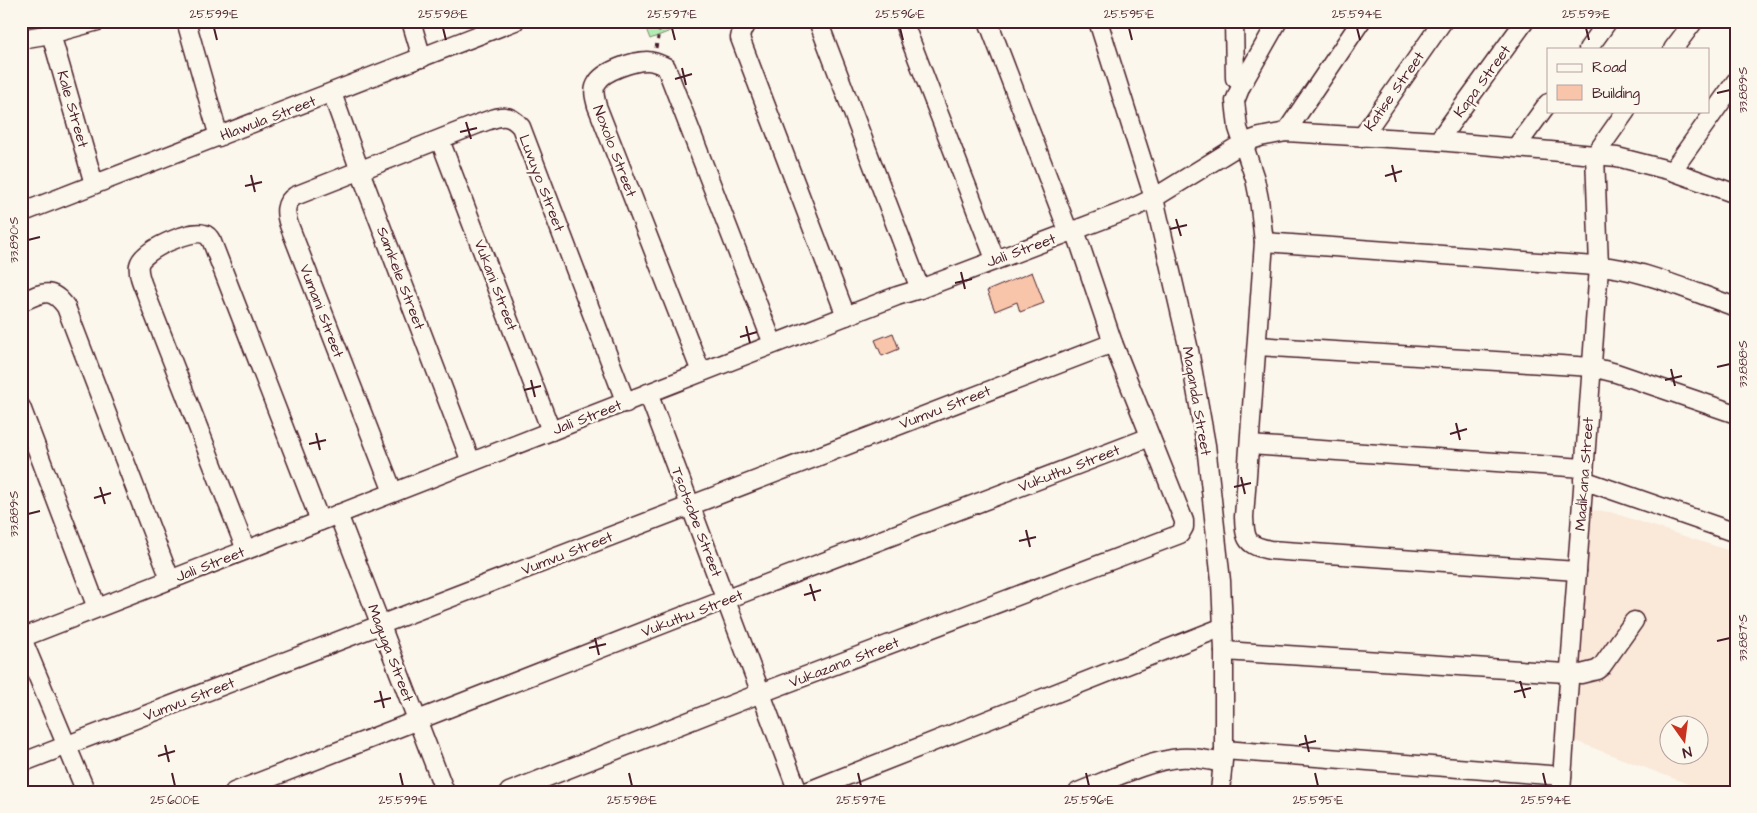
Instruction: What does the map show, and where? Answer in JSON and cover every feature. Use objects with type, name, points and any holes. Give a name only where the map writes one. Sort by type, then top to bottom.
[{"type":"street","points":[[21,39],[51,34],[97,21]]},
{"type":"street","points":[[186,21],[219,137]]},
{"type":"street","points":[[411,21],[422,58]]},
{"type":"street","name":"Hlawula Street","points":[[21,213],[332,94],[515,21]]},
{"type":"street","points":[[750,21],[742,29],[740,38],[846,316]]},
{"type":"street","points":[[818,21],[920,289]]},
{"type":"street","points":[[903,21],[996,259]]},
{"type":"street","points":[[988,21],[1072,232],[1150,437]]},
{"type":"street","name":"Maqanda Street","points":[[1098,21],[1154,198],[1189,350],[1206,445],[1221,581],[1224,651],[1223,756],[1220,792]]},
{"type":"street","points":[[1234,21],[1235,78],[1242,82]]},
{"type":"street","points":[[1278,21],[1242,82],[1237,95],[1235,109],[1258,192],[1264,242],[1244,517],[1246,538],[1249,543],[1256,547],[1270,550],[1577,571]]},
{"type":"street","points":[[1286,132],[1361,21]]},
{"type":"street","name":"Katise Street","points":[[1362,137],[1443,21]]},
{"type":"street","name":"Kapa Street","points":[[1438,141],[1525,21]]},
{"type":"street","points":[[1589,48],[1608,21]]},
{"type":"street","points":[[1674,48],[1694,21]]},
{"type":"street","name":"Kale Street","points":[[51,34],[94,184]]},
{"type":"street","name":"Noxolo Street","points":[[653,62],[637,62],[606,74],[597,82],[594,88],[594,96],[701,372]]},
{"type":"street","points":[[653,62],[666,67],[773,344]]},
{"type":"street","points":[[1672,171],[1736,81]]},
{"type":"street","name":"Samkele Street","points":[[332,94],[472,462]]},
{"type":"street","points":[[1516,147],[1547,104]]},
{"type":"street","points":[[1595,155],[1625,112]]},
{"type":"street","name":"Luvuyo Street","points":[[360,171],[501,117],[512,118],[521,127],[626,403]]},
{"type":"street","name":"Jali Street","points":[[21,637],[897,296],[1072,232],[1154,198],[1243,143],[1260,137],[1286,132],[1438,141],[1595,155],[1634,160],[1735,193]]},
{"type":"street","name":"Vukani Street","points":[[440,140],[551,431]]},
{"type":"street","name":"Madikana Street","points":[[1561,784],[1599,267],[1595,155]]},
{"type":"street","name":"Vumani Street","points":[[360,171],[295,196],[288,203],[286,212],[293,235],[393,492]]},
{"type":"street","points":[[246,550],[148,299],[139,270],[142,258],[149,252],[179,238],[193,233],[200,233],[208,236],[212,242],[320,521]]},
{"type":"street","points":[[1264,242],[1621,268],[1736,307]]},
{"type":"street","points":[[21,302],[48,292],[54,294],[66,307],[170,579]]},
{"type":"street","name":"Vumvu Street","points":[[21,763],[1113,342]]},
{"type":"street","points":[[1257,346],[1592,367],[1616,373],[1736,414]]},
{"type":"street","name":"Tsotsobe Street","points":[[648,393],[798,792]]},
{"type":"street","points":[[21,407],[97,608]]},
{"type":"street","name":"Vukazana Street","points":[[509,792],[761,693],[1180,534],[1184,527],[1184,521],[1150,437]]},
{"type":"street","name":"Vukuthu Street","points":[[234,792],[727,599],[1150,437]]},
{"type":"street","points":[[1250,445],[1584,474],[1736,533]]},
{"type":"street","name":"Maguga Street","points":[[338,514],[444,792]]},
{"type":"street","points":[[1224,651],[1581,674],[1597,670],[1602,666],[1634,621]]},
{"type":"street","points":[[806,792],[1222,626]]},
{"type":"street","points":[[21,637],[86,792]]},
{"type":"street","points":[[1078,792],[1156,762],[1179,758],[1223,756],[1561,784]]},
{"type":"path","points":[[653,62],[660,21]]},
{"type":"shaded area","points":[[1581,509],[1610,512],[1736,553],[1736,792],[1709,792],[1565,737]]},
{"type":"green space","points":[[643,21],[696,21],[650,39]]},
{"type":"building","points":[[1032,272],[1044,303],[1020,312],[1017,302],[995,311],[987,291]]},
{"type":"building","points":[[893,333],[899,349],[882,356],[875,340]]}]
